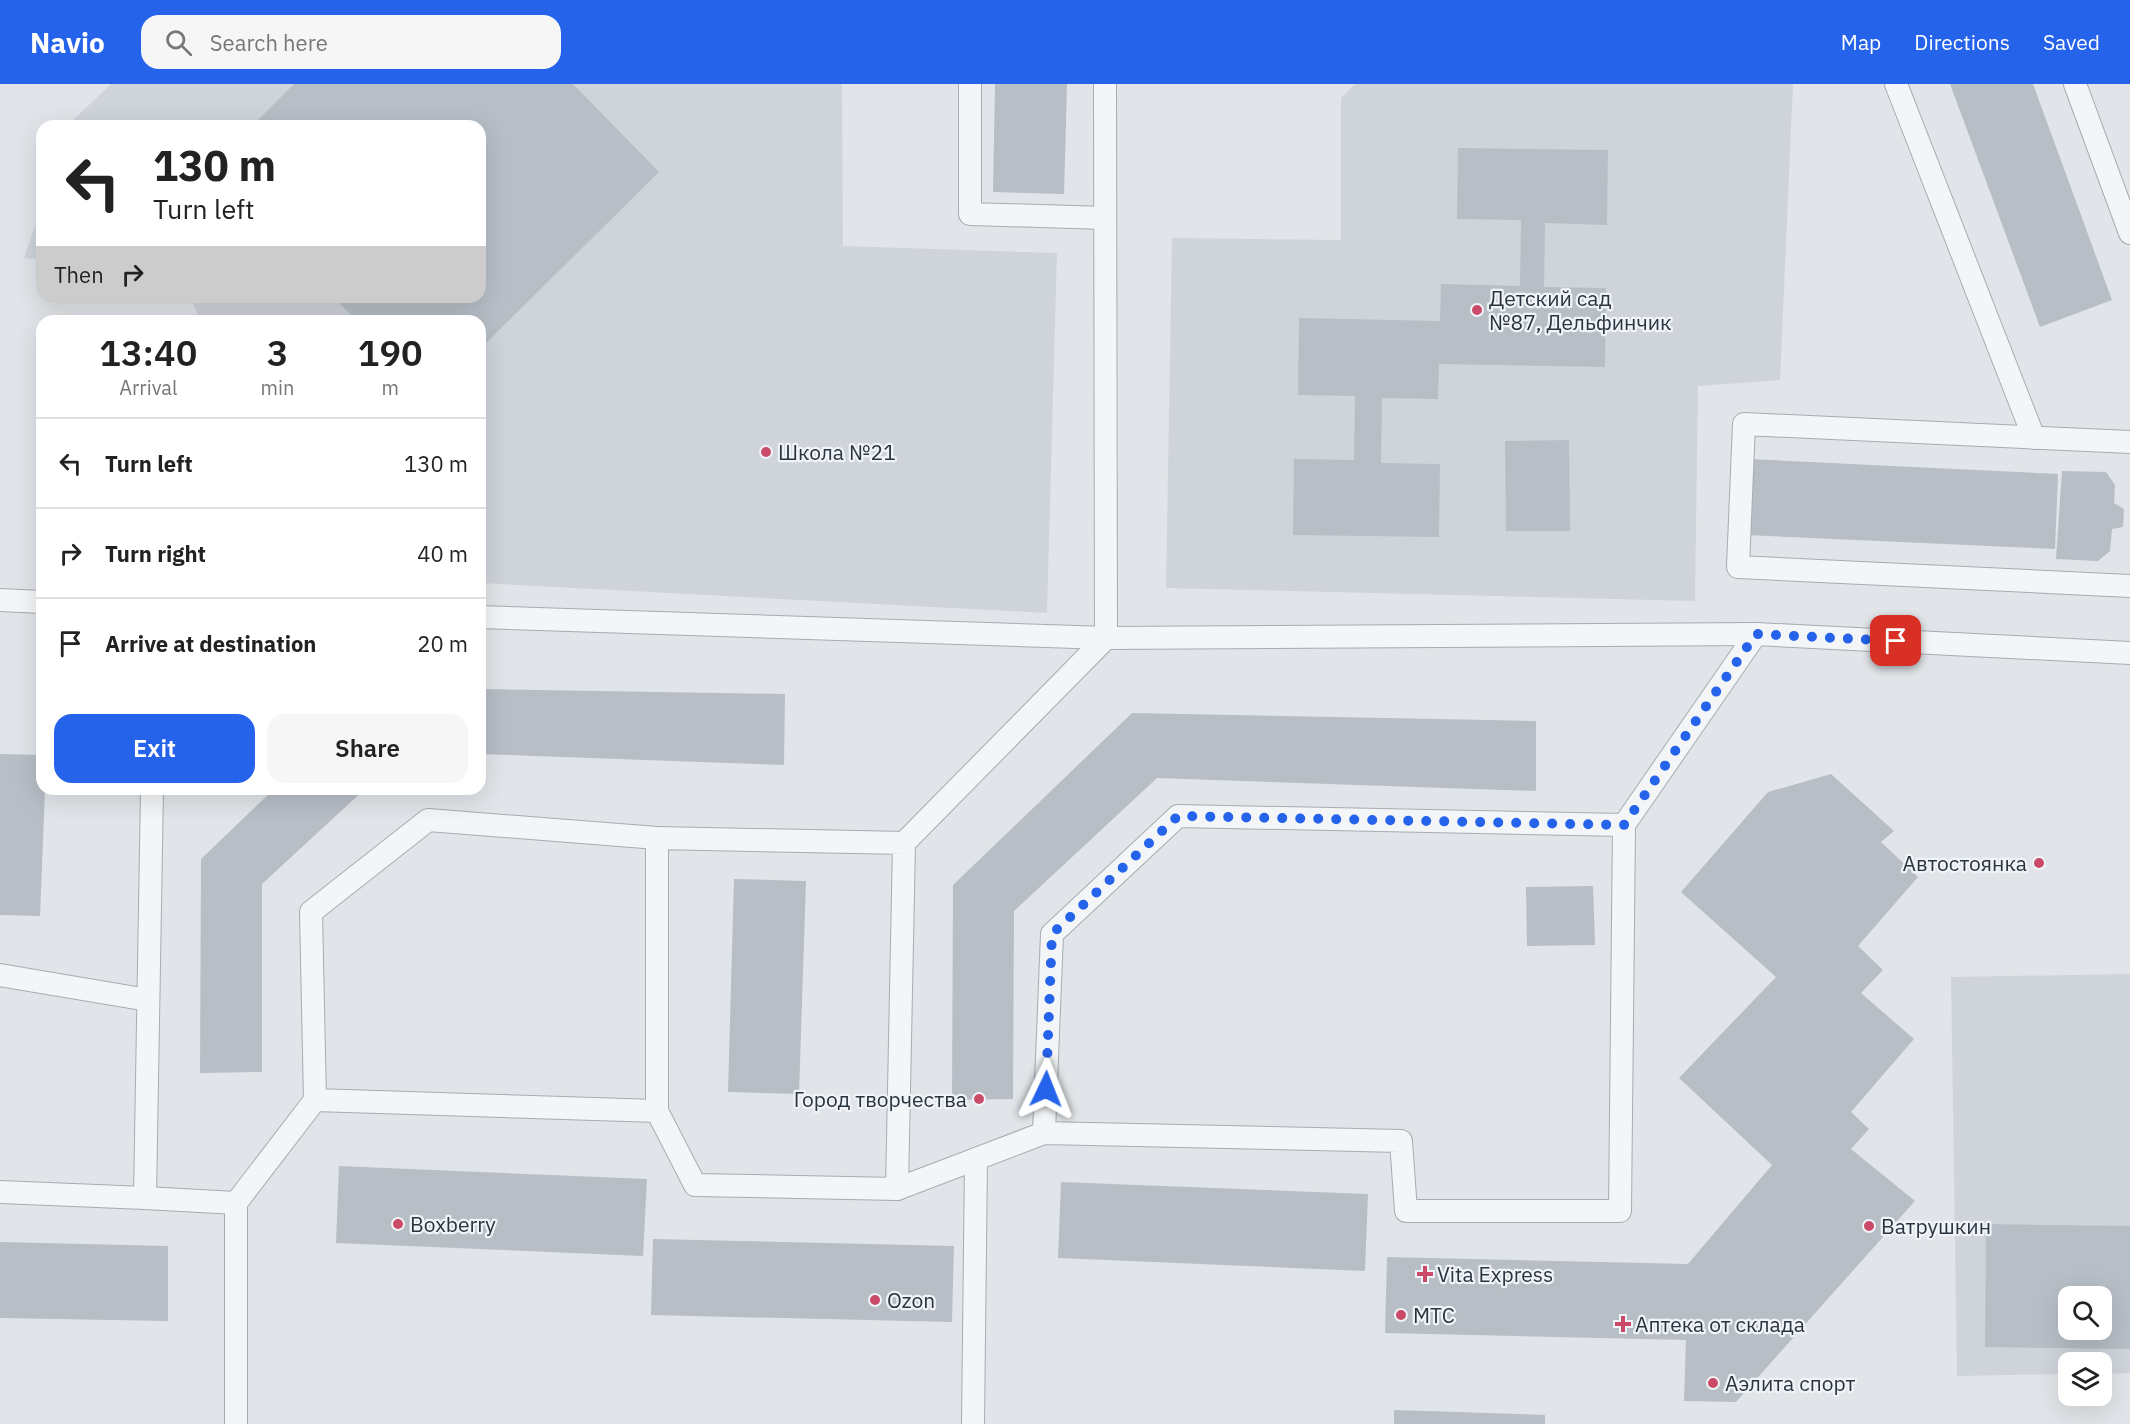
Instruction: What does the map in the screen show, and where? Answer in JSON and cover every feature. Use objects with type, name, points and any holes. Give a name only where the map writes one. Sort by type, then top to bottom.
[{"type":"lane","points":[[970,84],[969,214],[1105,218]]},
{"type":"lane","points":[[897,1189],[904,843],[1106,638],[1105,84]]},
{"type":"lane","points":[[1896,84],[2034,438]]},
{"type":"lane","points":[[2075,84],[2130,233]]},
{"type":"lane","points":[[2130,442],[1744,424],[1738,567],[2130,586]]},
{"type":"lane","points":[[0,600],[36,602]]},
{"type":"lane","points":[[486,617],[1106,638],[1756,634],[2130,653]]},
{"type":"lane","points":[[657,838],[657,1111],[695,1185],[897,1189],[1044,1134],[1401,1142],[1406,1211],[1620,1210],[1624,825],[1756,634]]},
{"type":"lane","points":[[145,1198],[152,795]]},
{"type":"lane","points":[[1044,1134],[1052,934],[1178,816],[1624,825]]},
{"type":"lane","points":[[236,1424],[236,1203],[315,1100],[310,912],[428,820],[657,838],[904,843]]},
{"type":"lane","points":[[0,975],[148,1000]]},
{"type":"lane","points":[[315,1100],[657,1111]]},
{"type":"lane","points":[[973,1424],[976,1159]]},
{"type":"lane","points":[[0,1192],[236,1203]]},
{"type":"shaded area","name":"Школа №21","points":[[111,84],[842,84],[843,246],[1057,253],[1047,613],[486,583],[486,315],[198,315],[193,303],[486,303],[486,120],[73,120]]},
{"type":"shaded area","name":"Детский сад №87, Дельфинчик","points":[[1355,84],[1793,84],[1780,380],[1698,386],[1695,601],[1166,588],[1172,238],[1341,240],[1341,98]]},
{"type":"shaded area","points":[[36,223],[36,259],[24,258]]},
{"type":"shaded area","points":[[2130,974],[2130,1373],[2112,1374],[2112,1352],[2058,1352],[2058,1374],[1957,1376],[1951,977]]},
{"type":"building","points":[[294,84],[573,84],[659,172],[486,343],[486,315],[351,315],[339,303],[486,303],[486,120],[258,120]]},
{"type":"building","points":[[995,84],[1067,84],[1064,194],[993,192]]},
{"type":"building","points":[[1950,84],[2033,84],[2112,300],[2040,327]]},
{"type":"building","points":[[1458,148],[1608,150],[1607,225],[1545,223],[1544,287],[1606,288],[1605,367],[1439,364],[1438,399],[1382,398],[1381,463],[1440,464],[1439,537],[1293,535],[1294,459],[1354,460],[1355,396],[1298,395],[1299,318],[1440,321],[1441,284],[1520,286],[1521,220],[1457,219]]},
{"type":"building","points":[[1569,440],[1570,531],[1506,531],[1505,441]]},
{"type":"building","points":[[1749,459],[2058,474],[2055,549],[1746,535]]},
{"type":"building","points":[[2062,471],[2106,472],[2115,485],[2114,503],[2124,509],[2123,527],[2112,529],[2110,551],[2098,561],[2056,559]]},
{"type":"building","points":[[486,689],[785,694],[784,765],[486,754]]},
{"type":"building","points":[[1132,713],[1536,721],[1536,791],[1157,778],[1014,911],[1013,1099],[952,1100],[953,885]]},
{"type":"building","points":[[0,754],[36,755],[36,795],[45,795],[40,916],[0,915]]},
{"type":"building","points":[[1831,774],[1894,831],[1881,842],[1918,877],[1858,946],[1883,970],[1861,993],[1914,1039],[1851,1112],[1869,1129],[1851,1149],[1915,1201],[1736,1402],[1684,1401],[1686,1340],[1385,1333],[1387,1257],[1688,1264],[1772,1165],[1679,1078],[1776,977],[1681,892],[1768,792]]},
{"type":"building","points":[[268,795],[358,795],[262,884],[262,1072],[200,1073],[201,859]]},
{"type":"building","points":[[734,879],[806,881],[799,1094],[728,1092]]},
{"type":"building","points":[[1593,886],[1595,945],[1527,946],[1526,887]]},
{"type":"building","points":[[339,1166],[647,1179],[643,1256],[336,1243]]},
{"type":"building","points":[[1061,1182],[1368,1194],[1365,1271],[1058,1258]]},
{"type":"building","points":[[1986,1224],[2130,1226],[2130,1349],[1985,1347]]},
{"type":"building","points":[[653,1239],[954,1246],[952,1322],[651,1315]]},
{"type":"building","points":[[0,1242],[168,1246],[168,1321],[0,1318]]},
{"type":"building","points":[[1394,1410],[1545,1415],[1545,1424],[1394,1424]]},
{"type":"place","name":"Детский сад №87, Дельфинчик","points":[[1477,310]]},
{"type":"place","name":"Школа №21","points":[[766,452]]},
{"type":"place","name":"Автостоянка","points":[[2039,863]]},
{"type":"place","name":"Город творчества","points":[[979,1099]]},
{"type":"place","name":"Boxberry","points":[[398,1224]]},
{"type":"place","name":"Ватрушкин","points":[[1869,1226]]},
{"type":"place","name":"Vita Express","points":[[1425,1274]]},
{"type":"place","name":"Ozon","points":[[875,1300]]},
{"type":"place","name":"МТС","points":[[1401,1315]]},
{"type":"place","name":"Аптека от склада","points":[[1623,1324]]},
{"type":"place","name":"Аэлита спорт","points":[[1713,1383]]},
{"type":"route","points":[[1046,1089],[1052,934],[1178,816],[1624,825],[1756,634],[1896,641]]}]
